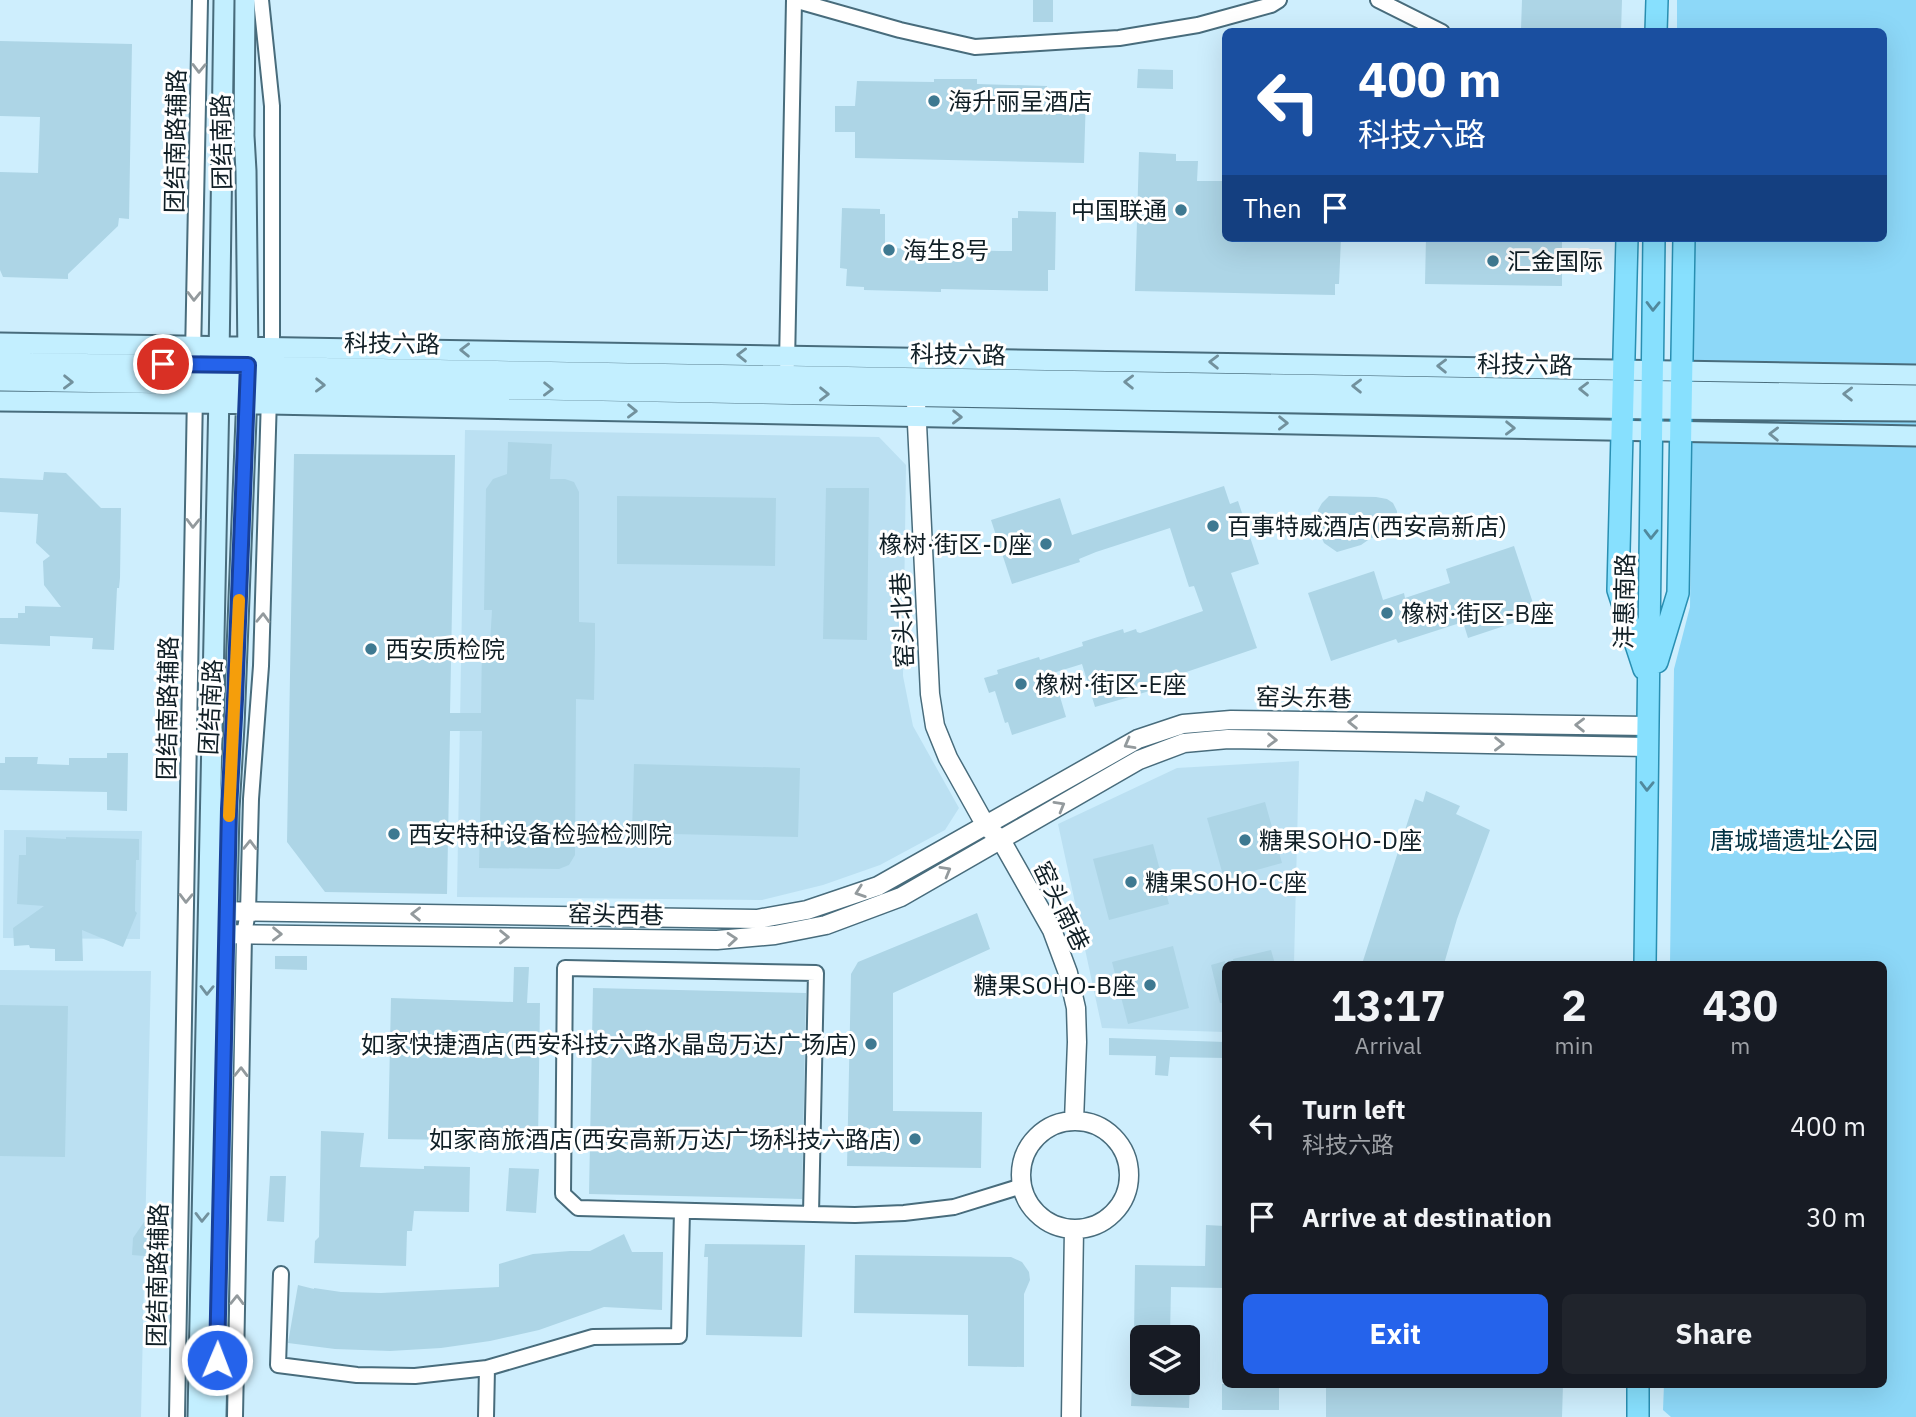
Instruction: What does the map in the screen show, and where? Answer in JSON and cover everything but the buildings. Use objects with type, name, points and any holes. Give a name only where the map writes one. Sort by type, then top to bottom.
[{"type":"main road","name":"团结南路","points":[[216,1417],[226,934],[218,912],[219,356],[224,0]]},
{"type":"main road","name":"团结南路","points":[[218,912],[229,809],[235,713],[247,394],[245,0]]},
{"type":"main road","points":[[1656,28],[1657,0]]},
{"type":"main road","points":[[1627,242],[1618,590],[1649,687]]},
{"type":"main road","name":"沣惠南路","points":[[1645,961],[1654,242]]},
{"type":"main road","points":[[1649,687],[1678,593],[1684,242]]},
{"type":"main road","points":[[0,342],[193,355],[248,356],[271,375],[917,416],[1623,399],[1652,370],[1916,374]]},
{"type":"main road","points":[[0,362],[193,355]]},
{"type":"main road","points":[[271,375],[787,356],[1623,399],[1651,431],[1916,436]]},
{"type":"main road","name":"科技六路","points":[[0,381],[195,394],[247,394],[271,375],[1623,399],[1916,411]]},
{"type":"main road","points":[[0,401],[195,394]]},
{"type":"main road","name":"科技六路","points":[[1681,401],[1916,395]]},
{"type":"main road","name":"团结南路","points":[[198,1417],[226,934]]},
{"type":"main road","points":[[1638,1388],[1638,1417]]},
{"type":"street","name":"团结南路辅路","points":[[177,1417],[200,0]]},
{"type":"street","points":[[235,1417],[226,934],[248,912],[251,799],[261,666],[271,375],[272,106],[261,0]]},
{"type":"street","points":[[787,385],[794,0],[900,30],[975,47],[1119,38],[1198,25],[1271,5],[1279,0]]},
{"type":"street","points":[[1378,0],[1434,28]]},
{"type":"street","name":"窑头北巷","points":[[916,387],[931,705],[935,726],[948,758],[986,827],[1001,840]]},
{"type":"street","name":"窑头东巷","points":[[986,827],[1138,738],[1183,724],[1231,720],[1648,736]]},
{"type":"street","name":"窑头东巷","points":[[1001,840],[1139,760],[1184,743],[1228,739],[1648,736]]},
{"type":"street","name":"窑头西巷","points":[[218,912],[757,919],[807,910],[878,886],[986,827]]},
{"type":"street","name":"窑头西巷","points":[[226,934],[717,940],[775,935],[826,925],[901,897],[1001,840]]},
{"type":"street","name":"窑头南巷","points":[[1001,840],[1052,930],[1068,973],[1076,1008],[1074,1121]]},
{"type":"street","points":[[811,1214],[816,973],[565,968],[564,1194],[578,1208],[855,1216],[954,1207],[1022,1186]]},
{"type":"street","points":[[1074,1121],[1090,1123],[1107,1131],[1120,1144],[1128,1161],[1129,1180],[1125,1198],[1114,1213],[1100,1223],[1074,1229],[1051,1223],[1037,1213],[1022,1186],[1022,1165],[1028,1149],[1038,1136],[1054,1126],[1074,1121]]},
{"type":"street","points":[[281,1274],[278,1366],[357,1374],[415,1376],[487,1368],[593,1337],[679,1336],[682,1211]]},
{"type":"street","points":[[1071,1417],[1074,1229]]},
{"type":"street","points":[[486,1417],[487,1368]]},
{"type":"shaded area","points":[[465,430],[879,437],[906,465],[903,676],[913,726],[959,808],[945,830],[880,865],[823,885],[762,900],[457,897]]},
{"type":"shaded area","points":[[1299,761],[1294,961],[1222,961],[1222,1032],[1102,1028],[1058,824],[1177,768]]},
{"type":"shaded area","points":[[4,830],[142,831],[140,939],[3,938]]},
{"type":"shaded area","points":[[0,970],[151,971],[141,1417],[0,1417]]},
{"type":"green space","name":"唐城墙遗址公园","points":[[1677,0],[1916,0],[1916,1417],[1671,1417],[1663,1410],[1664,1388],[1887,1388],[1887,961],[1670,961],[1674,669],[1690,607],[1695,242],[1887,242],[1887,28],[1677,28]]},
{"type":"slow traffic","points":[[229,816],[239,600]]},
{"type":"place","name":"海升丽呈酒店","points":[[934,101]]},
{"type":"place","name":"中国联通","points":[[1181,210]]},
{"type":"place","name":"海生8号","points":[[889,250]]},
{"type":"place","name":"汇金国际","points":[[1493,261]]},
{"type":"place","name":"百事特威酒店(西安高新店)","points":[[1213,526]]},
{"type":"place","name":"橡树·街区-D座","points":[[1046,544]]},
{"type":"place","name":"橡树·街区-B座","points":[[1387,613]]},
{"type":"place","name":"西安质检院","points":[[371,649]]},
{"type":"place","name":"橡树·街区-E座","points":[[1021,684]]},
{"type":"place","name":"西安特种设备检验检测院","points":[[394,834]]},
{"type":"place","name":"糖果SOHO-D座","points":[[1245,840]]},
{"type":"place","name":"糖果SOHO-C座","points":[[1131,882]]},
{"type":"place","name":"糖果SOHO-B座","points":[[1150,985]]},
{"type":"place","name":"如家快捷酒店(西安科技六路水晶岛万达广场店)","points":[[871,1044]]},
{"type":"place","name":"如家商旅酒店(西安高新万达广场科技六路店)","points":[[915,1139]]},
{"type":"route","points":[[163,364],[248,365],[229,809],[217,1360]]}]
